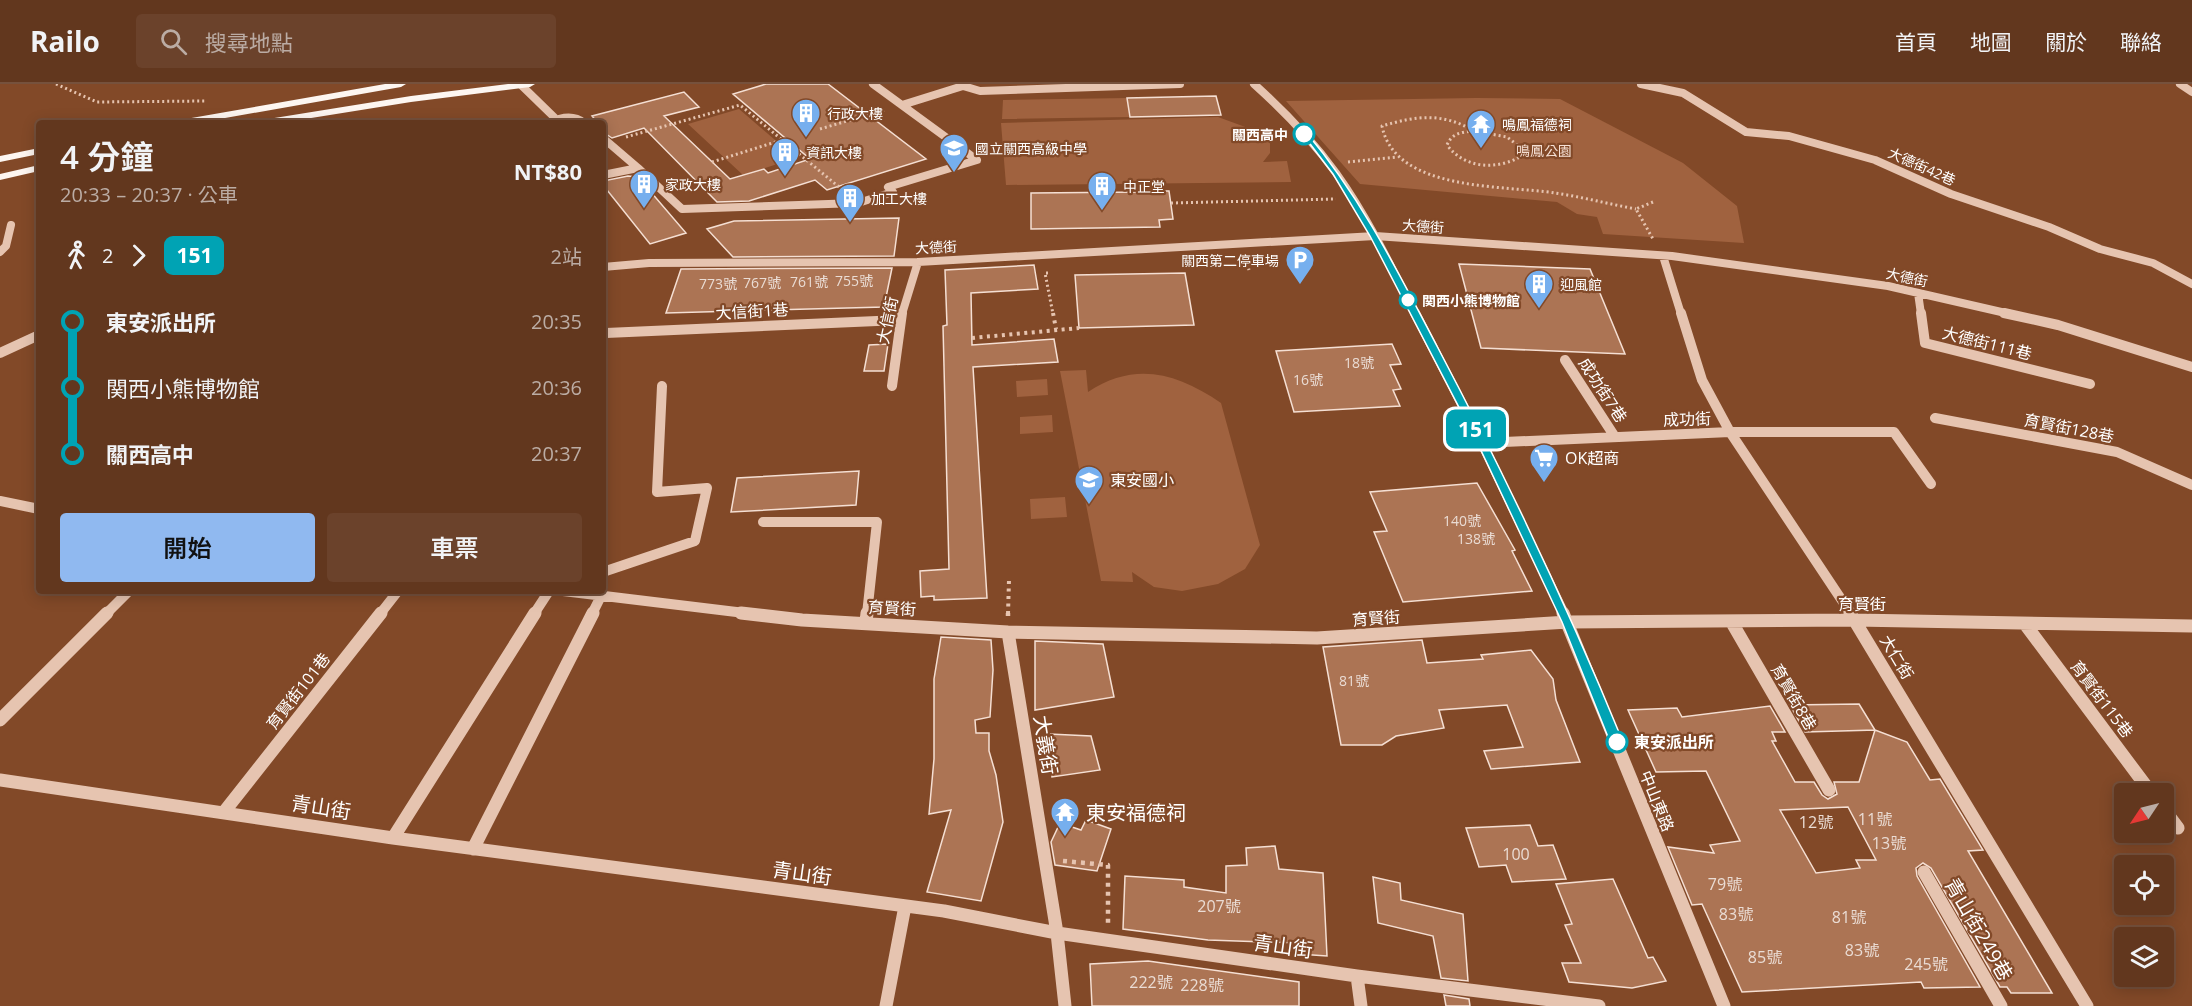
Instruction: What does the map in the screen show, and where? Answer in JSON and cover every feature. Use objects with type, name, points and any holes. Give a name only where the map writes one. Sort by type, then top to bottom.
[{"type":"main road","points":[[197,120],[401,84]]},
{"type":"main road","points":[[281,120],[411,99],[526,85]]},
{"type":"main road","points":[[0,159],[36,152]]},
{"type":"main road","points":[[0,177],[36,169]]},
{"type":"street","points":[[606,141],[681,209],[858,203],[893,192],[888,187],[977,160],[873,84]]},
{"type":"street","points":[[902,105],[964,85],[980,91],[1180,84]]},
{"type":"street","name":"中山東路","points":[[1254,84],[1291,118],[1329,164],[1352,198],[1375,236],[1482,442],[1568,622],[1724,1006]]},
{"type":"street","name":"大德街42巷","points":[[1641,84],[1683,93],[1746,132],[1789,136],[1875,160],[1951,194],[2049,227],[2100,249],[2153,263],[2192,284]]},
{"type":"street","points":[[2180,84],[2192,92]]},
{"type":"street","points":[[526,85],[552,120]]},
{"type":"street","points":[[558,120],[574,117],[580,120]]},
{"type":"street","points":[[606,174],[638,168]]},
{"type":"street","points":[[0,252],[6,246],[11,225]]},
{"type":"street","name":"大德街","points":[[606,267],[649,263],[918,262],[1375,236],[1663,256],[1759,267],[1918,293],[2058,325],[2192,367]]},
{"type":"street","name":"大仁街","points":[[1663,256],[1702,380],[1730,432],[1855,620],[2087,1006]]},
{"type":"street","name":"大信街","points":[[892,386],[900,320],[918,262]]},
{"type":"street","name":"大德街111巷","points":[[1918,293],[1924,343],[2090,384]]},
{"type":"street","name":"大信街1巷","points":[[606,333],[900,320]]},
{"type":"street","points":[[0,353],[36,336]]},
{"type":"street","name":"成功街7巷","points":[[1565,360],[1615,437]]},
{"type":"street","points":[[606,571],[695,541],[707,488],[657,492],[662,386]]},
{"type":"street","name":"育賢街128巷","points":[[1935,418],[2117,452],[2192,485]]},
{"type":"street","name":"成功街","points":[[1482,442],[1730,432],[1894,432],[1931,484]]},
{"type":"street","points":[[0,501],[36,508]]},
{"type":"street","points":[[763,522],[877,522],[866,623]]},
{"type":"street","points":[[0,720],[126,594]]},
{"type":"street","name":"育賢街101巷","points":[[224,812],[396,594]]},
{"type":"street","points":[[393,838],[547,594]]},
{"type":"street","name":"育賢街","points":[[586,594],[802,620],[1008,632],[1317,638],[1568,622],[1855,620],[2192,626]]},
{"type":"street","points":[[473,849],[601,596]]},
{"type":"street","name":"育賢街8巷","points":[[1731,621],[1829,790]]},
{"type":"street","name":"育賢街115巷","points":[[2025,624],[2144,783]]},
{"type":"street","name":"大義街","points":[[1008,632],[1057,933],[1065,1006]]},
{"type":"street","name":"青山街","points":[[0,780],[393,838],[905,906],[1057,933],[1357,976],[1599,1006]]},
{"type":"street","points":[[2174,823],[2178,828]]},
{"type":"street","name":"青山街249巷","points":[[1924,872],[2001,1006]]},
{"type":"street","points":[[886,1006],[905,906]]},
{"type":"street","points":[[1357,976],[1361,1006]]},
{"type":"path","points":[[56,84],[97,102],[213,101]]},
{"type":"path","points":[[606,140],[740,105],[858,203]]},
{"type":"path","points":[[820,129],[902,105]]},
{"type":"path","points":[[1474,131],[1454,135],[1447,145],[1450,151],[1457,156],[1480,164],[1503,164],[1518,158],[1520,147],[1515,142],[1496,134],[1474,131],[1456,119],[1438,115],[1382,126],[1384,141],[1397,157],[1443,180],[1486,190],[1552,193],[1636,209],[1653,202]]},
{"type":"path","points":[[712,162],[783,140]]},
{"type":"path","points":[[1329,164],[1397,157]]},
{"type":"path","points":[[1171,203],[1352,198]]},
{"type":"path","points":[[1636,209],[1663,256]]},
{"type":"path","points":[[1056,272],[1045,273],[1056,329]]},
{"type":"path","points":[[972,338],[1079,328]]},
{"type":"path","points":[[1008,632],[1009,580]]},
{"type":"path","points":[[1044,859],[1108,865],[1108,940]]},
{"type":"green space","points":[[1127,98],[1130,117],[1002,119],[1003,100]]},
{"type":"green space","name":"鳴鳳公園","points":[[1560,99],[1683,163],[1737,206],[1744,243],[1603,234],[1597,217],[1577,214],[1557,202],[1360,184],[1286,101]]},
{"type":"green space","points":[[739,109],[796,158],[743,175],[688,124]]},
{"type":"green space","points":[[1218,117],[1259,132],[1270,143],[1270,153],[1263,162],[1287,161],[1291,182],[1006,185],[1001,123]]},
{"type":"green space","points":[[1086,370],[1088,392],[1105,382],[1122,376],[1156,375],[1188,384],[1221,403],[1260,545],[1245,569],[1218,584],[1182,591],[1154,587],[1132,572],[1133,582],[1101,581],[1060,371]]},
{"type":"green space","points":[[1047,379],[1048,395],[1017,397],[1016,381]]},
{"type":"green space","points":[[1052,415],[1053,432],[1020,434],[1020,417]]},
{"type":"green space","points":[[1065,497],[1067,517],[1031,519],[1030,499]]},
{"type":"building","points":[[766,84],[828,84],[926,159],[827,190],[815,180],[749,201],[717,202],[644,128],[612,138],[606,134],[606,120],[595,120],[592,116],[684,92],[699,107],[664,116],[730,179],[764,169],[768,173],[810,159],[733,94]]},
{"type":"building","points":[[1216,96],[1221,115],[1130,117],[1127,98]]},
{"type":"building","name":"家政大樓","points":[[628,176],[638,177],[686,233],[650,244],[606,189],[606,180]]},
{"type":"building","name":"中正堂","points":[[1142,181],[1162,181],[1163,191],[1169,191],[1173,219],[1159,220],[1160,227],[1031,229],[1031,193],[1143,192]]},
{"type":"building","points":[[899,218],[894,256],[733,257],[707,229],[734,221]]},
{"type":"building","name":"迎風館","points":[[1459,264],[1590,269],[1625,354],[1481,348]]},
{"type":"building","points":[[1034,265],[1038,289],[971,293],[972,345],[1054,339],[1058,362],[973,367],[987,598],[934,600],[934,596],[921,597],[920,571],[949,569],[943,326],[947,325],[945,270]]},
{"type":"building","points":[[892,268],[884,307],[666,313],[681,269]]},
{"type":"building","points":[[1185,273],[1194,325],[1079,328],[1075,275]]},
{"type":"building","points":[[888,344],[884,371],[864,371],[869,345]]},
{"type":"building","points":[[1392,344],[1401,364],[1390,365],[1401,389],[1393,390],[1400,406],[1294,412],[1276,351]]},
{"type":"building","points":[[859,471],[856,505],[731,512],[737,478]]},
{"type":"building","points":[[1477,483],[1515,550],[1512,551],[1532,591],[1403,602],[1374,532],[1387,531],[1370,492]]},
{"type":"building","points":[[941,637],[991,640],[993,670],[990,717],[975,720],[976,733],[989,733],[989,751],[996,775],[1003,822],[981,901],[927,892],[951,810],[929,814],[934,759],[934,679]]},
{"type":"building","points":[[1422,640],[1427,663],[1483,659],[1481,655],[1531,650],[1553,679],[1556,700],[1580,762],[1491,769],[1484,751],[1523,747],[1507,705],[1439,710],[1444,728],[1396,736],[1382,745],[1341,745],[1323,647]]},
{"type":"building","points":[[1035,641],[1103,644],[1114,697],[1035,710]]},
{"type":"building","points":[[1859,704],[1875,730],[1805,732],[1790,705]]},
{"type":"building","points":[[1770,706],[1785,732],[1772,732],[1776,741],[1772,741],[1795,782],[1814,782],[1822,795],[1828,799],[1837,794],[1834,782],[1859,782],[1875,730],[1907,742],[1930,780],[1940,779],[1983,850],[1968,851],[2052,993],[2011,993],[2007,987],[2000,987],[1931,868],[1923,863],[1916,868],[1917,876],[1980,987],[1924,988],[1921,982],[1742,992],[1702,904],[1692,905],[1668,847],[1714,853],[1710,845],[1740,841],[1706,771],[1656,772],[1628,710],[1677,708],[1682,717]],"holes":[[[1848,807],[1876,860],[1856,860],[1860,868],[1816,873],[1780,810]]]},
{"type":"building","points":[[1049,734],[1091,736],[1100,770],[1052,777]]},
{"type":"building","points":[[1086,820],[1111,829],[1097,871],[1055,865],[1051,842],[1060,823],[1081,830]]},
{"type":"building","points":[[1530,825],[1538,846],[1553,845],[1566,879],[1512,882],[1506,865],[1479,867],[1466,828]]},
{"type":"building","points":[[1275,846],[1279,869],[1323,873],[1327,956],[1298,954],[1298,943],[1208,940],[1123,929],[1125,876],[1184,880],[1184,887],[1226,893],[1226,866],[1247,865],[1246,848]]},
{"type":"building","points":[[1373,877],[1400,883],[1401,900],[1463,914],[1468,981],[1441,978],[1433,936],[1378,923]]},
{"type":"building","points":[[1613,879],[1648,958],[1653,957],[1666,981],[1632,988],[1569,982],[1562,963],[1581,963],[1565,925],[1572,924],[1556,884]]},
{"type":"building","points":[[1148,961],[1299,982],[1299,1006],[1092,1006],[1090,964]]},
{"type":"building","points":[[1444,995],[1469,999],[1470,1006],[1446,1006]]},
{"type":"bus line","name":"151","points":[[1304,134],[1336,173],[1375,236],[1422,325],[1482,442],[1568,622],[1617,742]]},
{"type":"place","name":"關西高中","points":[[1304,134]]},
{"type":"place","name":"行政大樓","points":[[806,138]]},
{"type":"place","name":"鳴鳳福德祠","points":[[1481,150]]},
{"type":"place","name":"國立關西高級中學","points":[[954,174]]},
{"type":"place","name":"資訊大樓","points":[[785,178]]},
{"type":"place","name":"家政大樓","points":[[644,210]]},
{"type":"place","name":"中正堂","points":[[1102,212]]},
{"type":"place","name":"加工大樓","points":[[850,224]]},
{"type":"place","name":"關西第二停車場","points":[[1300,286]]},
{"type":"place","name":"関西小熊博物館","points":[[1408,300]]},
{"type":"place","name":"迎風館","points":[[1539,310]]},
{"type":"place","name":"OK超商","points":[[1544,484]]},
{"type":"place","name":"東安國小","points":[[1089,506]]},
{"type":"place","name":"東安派出所","points":[[1617,742]]},
{"type":"place","name":"東安福德祠","points":[[1065,838]]}]
